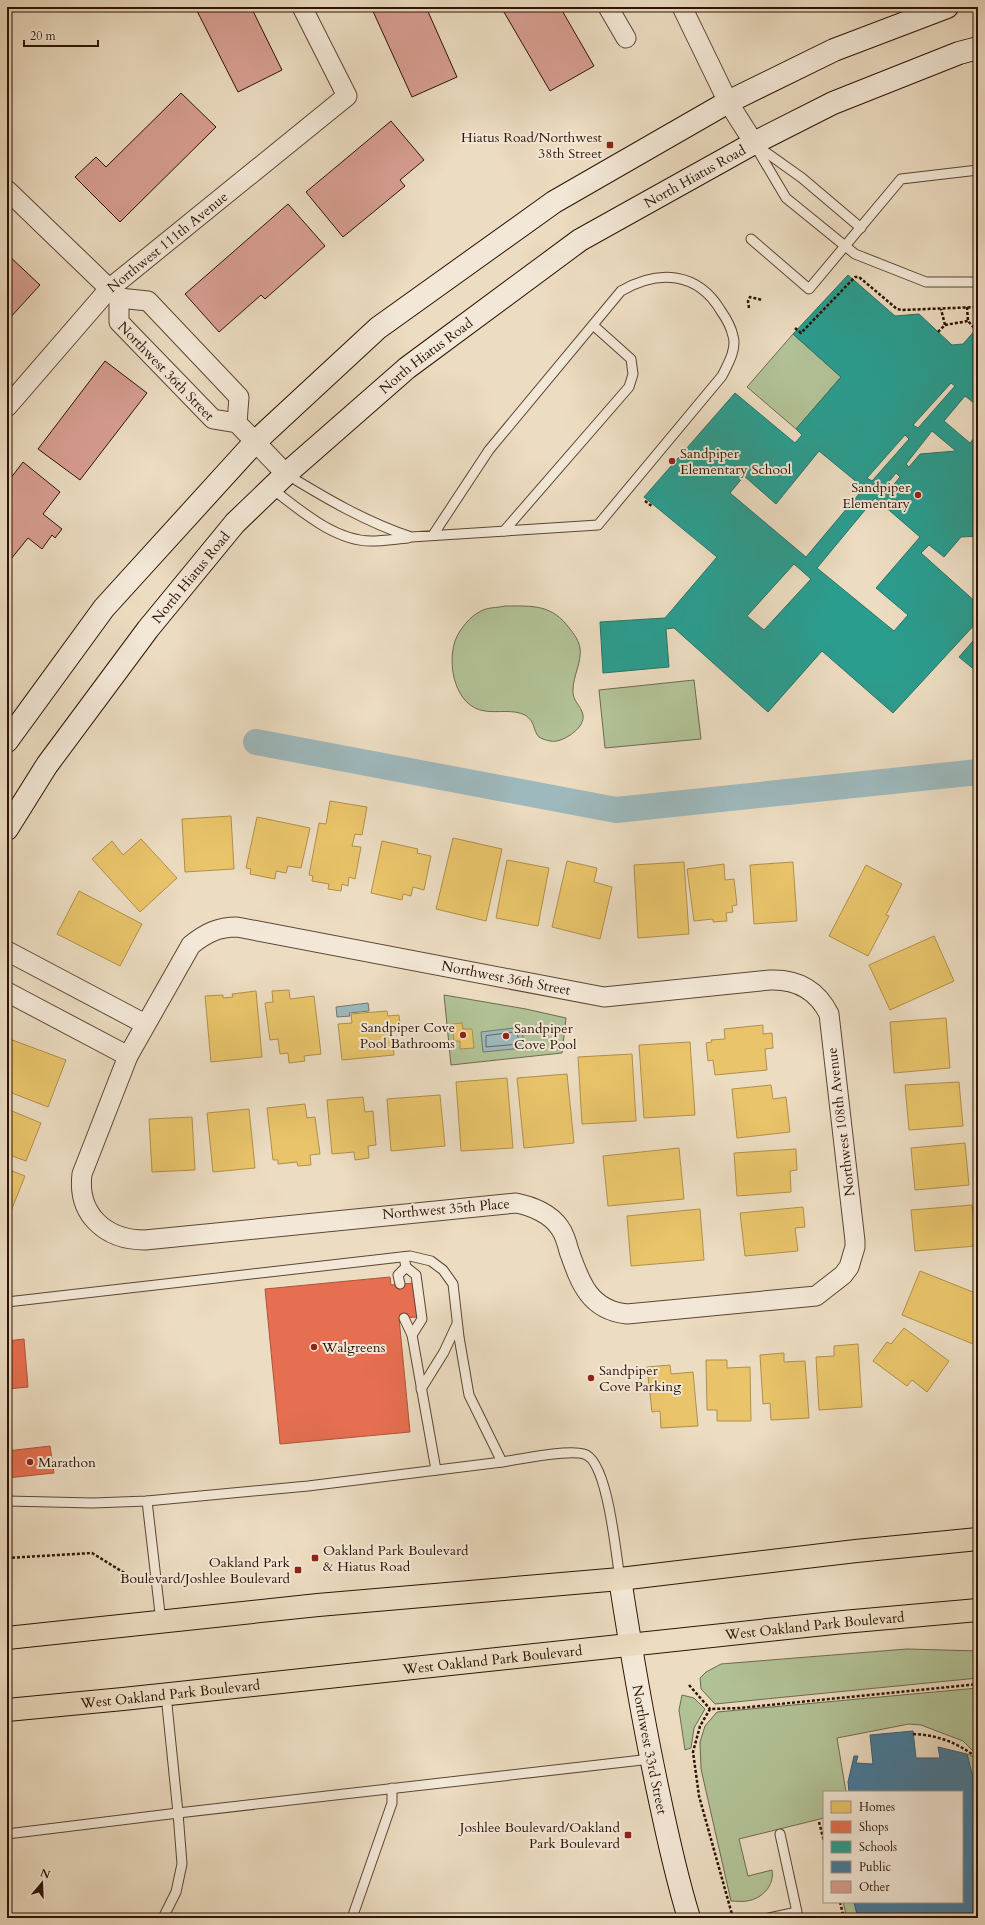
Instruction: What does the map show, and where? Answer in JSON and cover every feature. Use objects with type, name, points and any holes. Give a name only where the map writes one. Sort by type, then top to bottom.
[{"type":"main road","points":[[7,741],[104,608],[255,442],[386,322],[554,202],[728,102],[834,50],[947,7]]},
{"type":"main road","name":"North Hiatus Road","points":[[7,829],[47,765],[148,629],[235,523],[278,481],[407,368],[580,240],[754,143],[833,103],[959,53],[978,48]]},
{"type":"main road","points":[[7,1638],[318,1606],[620,1579],[856,1551],[978,1539]]},
{"type":"main road","name":"Northwest 33rd Street","points":[[620,1579],[630,1646],[651,1759],[676,1878],[689,1918]]},
{"type":"main road","name":"West Oakland Park Boulevard","points":[[7,1710],[166,1695],[850,1621],[978,1610]]},
{"type":"street","name":"Northwest 111th Avenue","points":[[7,407],[114,294],[347,96],[302,7]]},
{"type":"street","points":[[608,7],[626,38]]},
{"type":"street","points":[[682,7],[728,102],[754,143]]},
{"type":"street","points":[[7,190],[114,294]]},
{"type":"street","name":"Northwest 36th Street","points":[[114,294],[148,301],[239,397],[237,423],[213,419],[119,322],[114,294]]},
{"type":"street","points":[[237,423],[255,442],[278,481]]},
{"type":"street","name":"Northwest 36th Street","points":[[145,1024],[191,945],[203,935],[219,928],[238,927],[255,929],[604,997],[782,979],[795,982]]},
{"type":"street","points":[[7,951],[145,1024],[128,1056],[7,992]]},
{"type":"street","name":"Northwest 108th Avenue","points":[[795,982],[808,988],[818,997],[829,1014],[855,1247],[849,1267],[843,1275]]},
{"type":"street","name":"Northwest 35th Place","points":[[128,1056],[81,1178],[83,1200],[88,1210],[106,1231],[131,1240],[145,1240],[516,1203],[535,1209],[554,1221],[564,1235],[580,1280],[590,1296],[595,1302],[611,1311],[627,1314],[816,1296],[843,1275]]},
{"type":"lane","points":[[754,143],[802,178],[861,228]]},
{"type":"lane","points":[[754,143],[786,198],[855,254],[926,282],[978,282]]},
{"type":"lane","points":[[751,238],[809,290],[901,179],[978,170]]},
{"type":"lane","points":[[278,481],[335,533],[369,541],[598,524],[722,376],[731,358],[734,336],[716,302],[701,287],[681,278],[663,277],[647,279],[634,283],[621,291],[489,450],[433,536]]},
{"type":"lane","points":[[504,531],[629,387],[633,374],[630,359],[593,325]]},
{"type":"lane","points":[[278,481],[332,503],[385,528],[412,538]]},
{"type":"lane","points":[[404,1257],[406,1267],[416,1275],[422,1319],[412,1335]]},
{"type":"lane","points":[[7,1302],[404,1257],[421,1258],[431,1261],[443,1270],[453,1284],[457,1323],[469,1395],[502,1462]]},
{"type":"lane","points":[[400,1284],[398,1275],[406,1267]]},
{"type":"lane","points":[[404,1318],[412,1335],[436,1470]]},
{"type":"lane","points":[[422,1389],[444,1352],[457,1323]]},
{"type":"lane","points":[[7,1500],[93,1504],[147,1501],[308,1486],[572,1453],[585,1454],[593,1459],[597,1464],[606,1491],[620,1579]]},
{"type":"lane","points":[[147,1501],[161,1622]]},
{"type":"lane","points":[[163,1918],[176,1892],[182,1864],[166,1695]]},
{"type":"lane","points":[[7,1834],[651,1759]]},
{"type":"lane","points":[[352,1918],[392,1803],[392,1788]]},
{"type":"lane","points":[[769,1918],[798,1915],[780,1834]]},
{"type":"path","points":[[795,328],[801,334],[855,277],[859,276],[897,309],[908,311],[978,307]]},
{"type":"path","points":[[749,308],[748,301],[750,297],[762,300]]},
{"type":"path","points":[[967,308],[968,322],[976,330]]},
{"type":"path","points":[[942,309],[945,325]]},
{"type":"path","points":[[938,332],[945,325],[968,322]]},
{"type":"path","points":[[644,501],[653,507]]},
{"type":"path","points":[[7,1558],[92,1553],[126,1574]]},
{"type":"path","points":[[710,1709],[747,1707],[978,1684]]},
{"type":"path","points":[[689,1685],[710,1709]]},
{"type":"path","points":[[710,1709],[700,1726],[693,1752],[699,1796],[733,1918]]},
{"type":"path","points":[[913,1734],[927,1735],[959,1745],[978,1759]]},
{"type":"path","points":[[819,1822],[823,1836]]},
{"type":"path","points":[[840,1903],[844,1918]]},
{"type":"green space","points":[[793,334],[841,377],[796,429],[747,387]]},
{"type":"green space","points":[[505,606],[533,607],[549,611],[563,621],[579,643],[580,658],[573,685],[573,694],[582,712],[583,719],[581,724],[574,732],[561,740],[550,741],[539,737],[531,720],[520,713],[485,711],[475,708],[467,702],[460,693],[456,684],[452,662],[455,641],[459,632],[477,613],[487,609]]},
{"type":"green space","points":[[694,680],[701,739],[605,748],[599,690]]},
{"type":"green space","name":"Sandpiper Cove Pool","points":[[444,995],[526,1009],[566,1018],[562,1053],[451,1065]]},
{"type":"green space","points":[[907,1649],[978,1651],[978,1678],[715,1704],[701,1689],[700,1678],[706,1672],[721,1664]]},
{"type":"green space","points":[[978,1688],[978,1756],[963,1741],[921,1725],[909,1724],[837,1738],[846,1791],[823,1791],[823,1818],[739,1839],[748,1876],[772,1870],[772,1876],[769,1886],[758,1897],[753,1900],[731,1901],[701,1769],[700,1742],[705,1726],[717,1712]]},
{"type":"green space","points":[[682,1695],[694,1698],[705,1709],[694,1728],[691,1748],[685,1750],[679,1710]]},
{"type":"green space","points":[[967,1754],[978,1759],[978,1806]]},
{"type":"green space","points":[[843,1903],[854,1903],[858,1918],[847,1918]]},
{"type":"water","points":[[368,1003],[369,1011],[349,1013],[350,1016],[337,1017],[336,1007]]},
{"type":"water","points":[[522,1027],[524,1048],[483,1052],[481,1032]]},
{"type":"building: Homes","points":[[330,801],[367,807],[362,835],[355,834],[352,846],[361,847],[355,879],[349,877],[348,886],[342,884],[341,891],[328,889],[329,884],[312,881],[313,876],[309,875],[319,823],[326,824]]},
{"type":"building: Homes","points":[[231,816],[234,869],[185,872],[182,819]]},
{"type":"building: Homes","points":[[257,817],[310,828],[301,868],[288,866],[286,873],[276,871],[275,879],[250,874],[251,869],[246,868]]},
{"type":"building: Homes","points":[[453,838],[502,849],[486,921],[436,909]]},
{"type":"building: Homes","points":[[141,839],[177,878],[140,912],[92,859],[112,841],[123,855]]},
{"type":"building: Homes","points":[[382,841],[418,849],[417,853],[431,856],[424,890],[413,887],[411,896],[403,894],[402,900],[371,893]]},
{"type":"building: Homes","points":[[507,860],[549,868],[538,926],[496,918]]},
{"type":"building: Homes","points":[[567,861],[597,868],[594,882],[612,887],[600,939],[552,927]]},
{"type":"building: Homes","points":[[684,862],[689,934],[638,938],[634,865]]},
{"type":"building: Homes","points":[[793,862],[797,921],[754,924],[750,865]]},
{"type":"building: Homes","points":[[724,864],[725,880],[734,879],[737,905],[732,906],[733,912],[726,913],[727,921],[713,922],[713,919],[694,921],[687,869]]},
{"type":"building: Homes","points":[[866,865],[902,884],[886,915],[889,916],[868,956],[829,936]]},
{"type":"building: Homes","points":[[79,891],[142,924],[120,966],[57,934]]},
{"type":"building: Homes","points":[[934,936],[954,981],[890,1010],[869,965]]},
{"type":"building: Homes","points":[[289,990],[290,999],[314,996],[321,1054],[304,1056],[305,1061],[289,1063],[288,1053],[280,1054],[278,1039],[270,1040],[265,1003],[273,1002],[272,991]]},
{"type":"building: Homes","points":[[256,991],[262,1057],[211,1062],[205,996],[223,995],[223,998],[233,997],[232,994]]},
{"type":"building: Homes","points":[[387,1011],[388,1016],[399,1015],[401,1032],[392,1033],[394,1055],[342,1060],[338,1024],[352,1023],[351,1014]]},
{"type":"building: Homes","points":[[946,1018],[950,1068],[894,1073],[890,1022]]},
{"type":"building: Homes","name":"Sandpiper Cove Pool Bathrooms","points":[[462,1023],[463,1029],[472,1029],[474,1048],[460,1049],[460,1041],[454,1041],[452,1024]]},
{"type":"building: Homes","points":[[763,1025],[763,1034],[772,1033],[773,1048],[765,1049],[767,1070],[715,1075],[713,1060],[708,1061],[706,1043],[712,1042],[711,1040],[725,1039],[724,1029]]},
{"type":"building: Homes","points":[[7,1038],[66,1060],[48,1107],[7,1091]]},
{"type":"building: Homes","points":[[690,1042],[695,1115],[644,1118],[639,1045]]},
{"type":"building: Homes","points":[[632,1054],[636,1121],[582,1124],[578,1057]]},
{"type":"building: Homes","points":[[567,1074],[574,1143],[524,1148],[517,1078]]},
{"type":"building: Homes","points":[[507,1078],[513,1148],[461,1151],[456,1082]]},
{"type":"building: Homes","points":[[959,1082],[963,1126],[909,1130],[905,1085]]},
{"type":"building: Homes","points":[[771,1085],[773,1099],[786,1097],[790,1132],[737,1138],[732,1089]]},
{"type":"building: Homes","points":[[440,1095],[445,1146],[391,1151],[387,1099]]},
{"type":"building: Homes","points":[[363,1097],[365,1112],[373,1111],[376,1145],[368,1146],[369,1158],[355,1160],[354,1152],[332,1154],[327,1100]]},
{"type":"building: Homes","points":[[305,1104],[307,1118],[315,1117],[320,1154],[310,1155],[311,1165],[298,1166],[297,1162],[278,1164],[278,1160],[273,1160],[267,1108]]},
{"type":"building: Homes","points":[[7,1109],[41,1123],[26,1161],[7,1154]]},
{"type":"building: Homes","points":[[249,1109],[255,1168],[213,1172],[207,1113]]},
{"type":"building: Homes","points":[[192,1117],[195,1170],[152,1172],[149,1119]]},
{"type":"building: Homes","points":[[965,1143],[969,1185],[915,1190],[911,1148]]},
{"type":"building: Homes","points":[[679,1148],[684,1199],[608,1206],[603,1156]]},
{"type":"building: Homes","points":[[796,1149],[797,1170],[790,1171],[791,1192],[737,1196],[734,1153]]},
{"type":"building: Homes","points":[[7,1169],[25,1176],[7,1221]]},
{"type":"building: Homes","points":[[972,1205],[976,1246],[915,1251],[911,1210]]},
{"type":"building: Homes","points":[[803,1207],[805,1227],[795,1228],[798,1251],[745,1256],[740,1213]]},
{"type":"building: Homes","points":[[700,1209],[704,1260],[631,1266],[627,1216]]},
{"type":"building: Homes","points":[[920,1271],[978,1294],[978,1346],[902,1315]]},
{"type":"building: Homes","points":[[904,1328],[949,1361],[927,1392],[912,1380],[907,1386],[873,1361],[887,1342],[891,1344]]},
{"type":"building: Homes","points":[[858,1344],[862,1407],[819,1410],[816,1357],[834,1356],[834,1346]]},
{"type":"building: Homes","points":[[784,1353],[784,1362],[805,1361],[809,1418],[771,1420],[770,1403],[763,1404],[760,1355]]},
{"type":"building: Homes","points":[[706,1360],[727,1360],[727,1368],[750,1367],[751,1421],[717,1421],[717,1410],[707,1410]]},
{"type":"building: Homes","points":[[670,1365],[671,1374],[693,1372],[698,1426],[661,1428],[660,1411],[652,1412],[647,1367]]},
{"type":"building: Shops","points":[[390,1277],[391,1285],[415,1283],[418,1317],[399,1318],[410,1432],[280,1444],[265,1289]]},
{"type":"building: Shops","points":[[24,1339],[28,1387],[7,1389],[7,1341]]},
{"type":"building: Shops","name":"Marathon","points":[[50,1446],[54,1473],[7,1478],[7,1451]]},
{"type":"building: Schools","name":"Sandpiper Elementary","points":[[848,275],[895,316],[919,314],[952,345],[963,344],[978,327],[978,381],[974,385],[978,389],[978,406],[965,396],[944,421],[970,443],[978,433],[978,536],[961,537],[944,557],[929,545],[921,553],[978,604],[978,621],[893,713],[822,651],[768,712],[674,628],[666,629],[669,667],[603,673],[600,622],[665,618],[717,557],[644,497],[735,393],[795,443],[802,435],[796,429],[841,377],[793,334]],"holes":[[[951,383],[955,386],[918,428],[913,425]],[[932,431],[956,451],[920,454],[909,467],[906,464]],[[905,435],[909,439],[872,481],[867,478]],[[819,451],[864,488],[806,557],[730,493],[744,476],[776,504]],[[896,473],[900,477],[886,494],[882,490]],[[875,498],[920,537],[876,588],[908,615],[894,631],[817,568]],[[794,564],[811,579],[764,630],[747,616]]]},
{"type":"building: Schools","points":[[973,641],[978,645],[978,669],[976,671],[959,657]]},
{"type":"building: Public","points":[[913,1731],[916,1758],[940,1758],[938,1747],[967,1754],[978,1796],[978,1918],[858,1918],[854,1903],[963,1903],[963,1791],[849,1791],[848,1782],[854,1756],[858,1756],[856,1763],[873,1764],[870,1735]]},
{"type":"building: Other","points":[[195,7],[251,7],[282,70],[238,92]]},
{"type":"building: Other","points":[[371,7],[426,7],[457,77],[412,97]]},
{"type":"building: Other","points":[[501,7],[560,7],[594,66],[550,91]]},
{"type":"building: Other","points":[[181,93],[216,127],[120,222],[75,177],[96,157],[106,167]]},
{"type":"building: Other","points":[[391,121],[424,160],[400,180],[405,186],[343,237],[306,192]]},
{"type":"building: Other","points":[[288,204],[325,246],[265,299],[261,295],[219,332],[185,294]]},
{"type":"building: Other","points":[[7,254],[40,285],[8,320],[7,319]]},
{"type":"building: Other","points":[[105,361],[147,393],[80,480],[38,449]]},
{"type":"building: Other","points":[[23,462],[60,492],[43,514],[62,529],[55,538],[52,535],[42,549],[28,538],[7,564],[7,483]]},
{"type":"waterway","points":[[256,742],[616,810],[978,772]]},
{"type":"place","name":"Hiatus Road/Northwest 38th Street","points":[[610,145]]},
{"type":"place","name":"Sandpiper Elementary School","points":[[672,461]]},
{"type":"place","name":"Sandpiper Elementary","points":[[918,495]]},
{"type":"place","name":"Sandpiper Cove Pool Bathrooms","points":[[463,1035]]},
{"type":"place","name":"Sandpiper Cove Pool","points":[[506,1036]]},
{"type":"place","name":"Walgreens","points":[[314,1347]]},
{"type":"place","name":"Sandpiper Cove Parking","points":[[591,1378]]},
{"type":"place","name":"Marathon","points":[[30,1462]]},
{"type":"place","name":"Oakland Park Boulevard & Hiatus Road","points":[[315,1558]]},
{"type":"place","name":"Oakland Park Boulevard/Joshlee Boulevard","points":[[298,1570]]},
{"type":"place","name":"Joshlee Boulevard/Oakland Park Boulevard","points":[[628,1835]]}]
